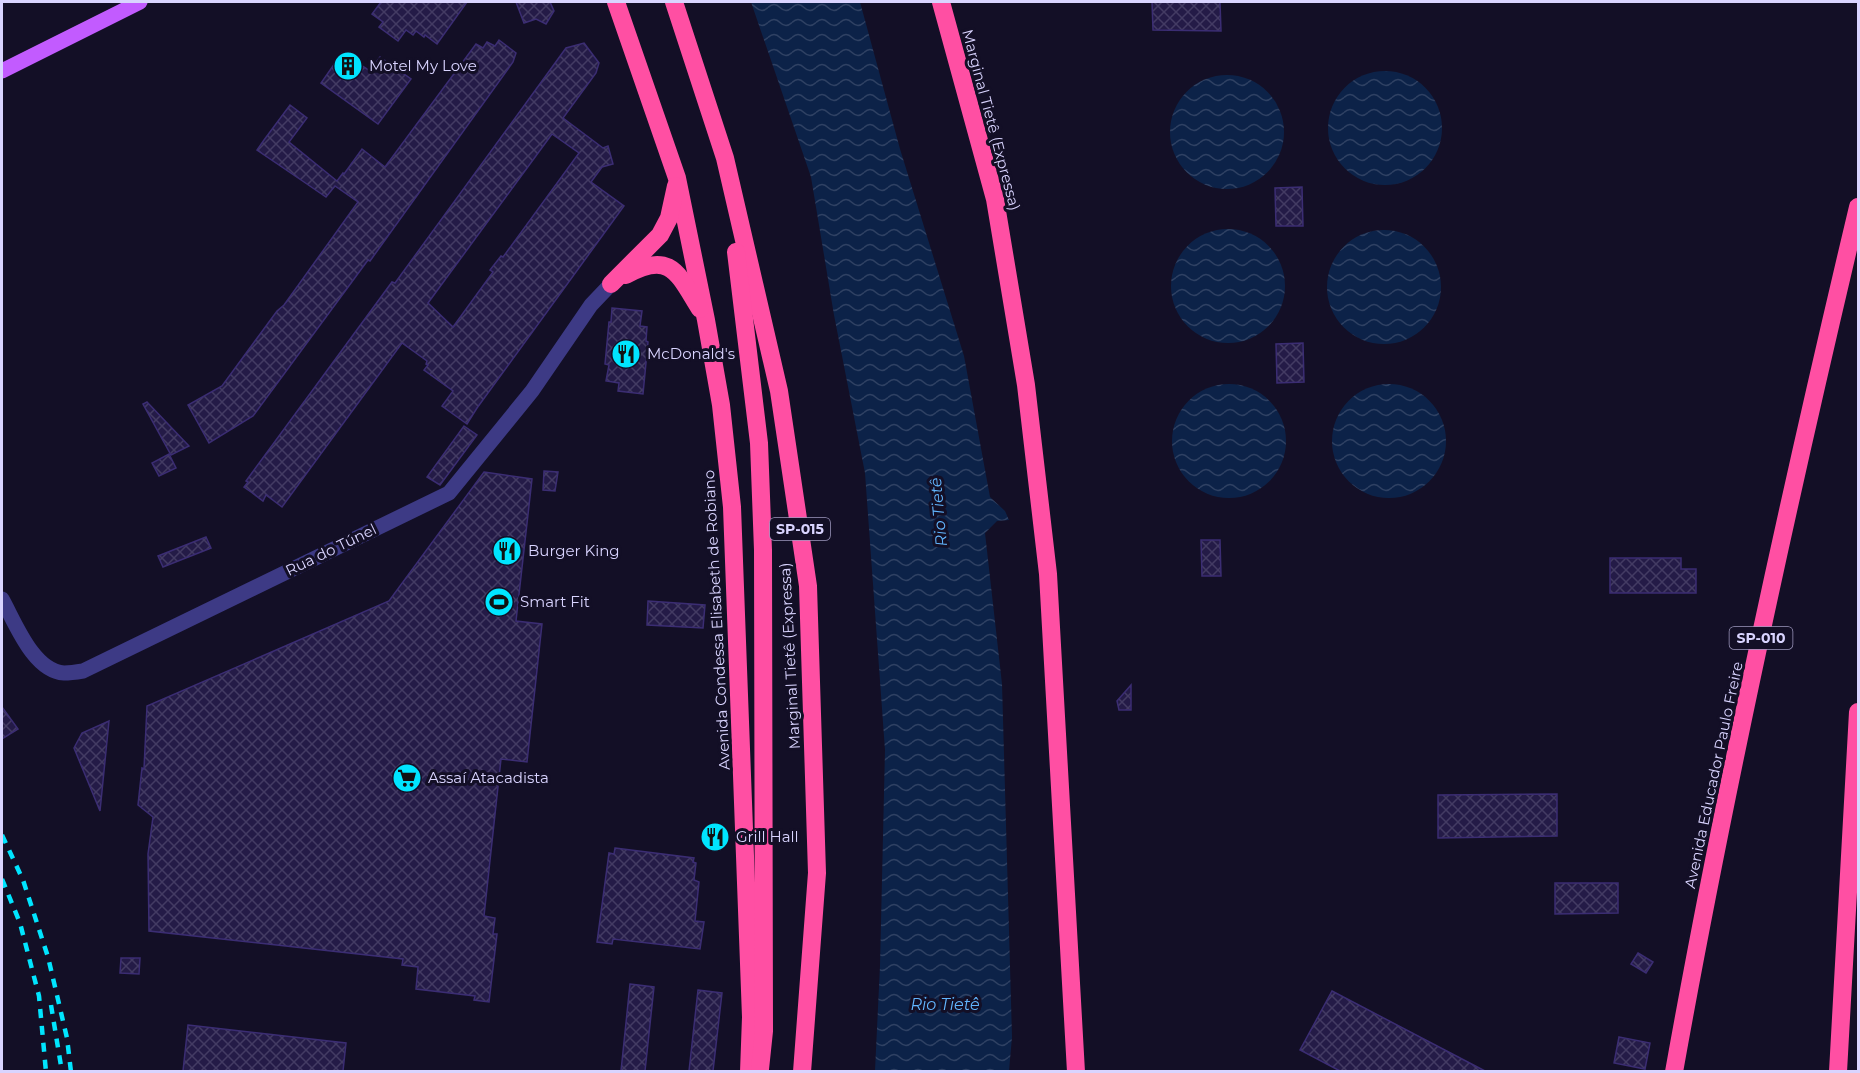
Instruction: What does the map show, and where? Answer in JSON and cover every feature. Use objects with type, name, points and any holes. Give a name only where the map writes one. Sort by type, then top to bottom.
[{"type":"highway","name":"Avenida Condessa Elisabeth de Robiano","points":[[616,2],[677,178],[721,405],[732,507],[751,1010],[749,1071]]},
{"type":"highway","name":"Marginal Tietê (Expressa)","points":[[674,2],[725,158],[779,391],[808,586],[817,873],[802,1071]]},
{"type":"highway","name":"Marginal Tietê (Expressa)","points":[[941,2],[995,198],[1027,397],[1048,574],[1076,1071]]},
{"type":"highway","points":[[725,158],[759,442],[764,633],[764,1031],[760,1071]]},
{"type":"highway","points":[[611,284],[660,235],[669,218],[677,178]]},
{"type":"highway","name":"Avenida Educador Paulo Freire","points":[[1674,1071],[1720,826],[1816,387],[1858,207]]},
{"type":"highway","points":[[611,284],[643,267],[657,264],[663,266],[679,276],[706,320]]},
{"type":"highway","points":[[1835,1067],[1846,955],[1858,712]]},
{"type":"main road","points":[[2,71],[140,2]]},
{"type":"street","name":"Rua do Túnel","points":[[2,599],[32,652],[45,666],[63,673],[83,671],[449,493],[532,390],[591,305],[611,284]]},
{"type":"water","name":"Rio Tietê","points":[[751,2],[860,2],[900,149],[964,356],[990,497],[1005,511],[1009,520],[997,521],[985,533],[1002,684],[1012,1037],[1009,1071],[875,1071],[885,750],[865,473],[834,315],[811,177]]},
{"type":"water","points":[[1385,71],[1407,75],[1426,87],[1438,106],[1442,128],[1438,150],[1426,169],[1407,181],[1385,185],[1363,181],[1344,169],[1332,150],[1328,128],[1332,106],[1344,87],[1363,75]]},
{"type":"water","points":[[1227,75],[1249,79],[1268,91],[1280,110],[1284,132],[1280,154],[1268,173],[1249,185],[1227,189],[1205,185],[1186,173],[1174,154],[1170,132],[1174,110],[1186,91],[1205,79]]},
{"type":"water","points":[[1228,229],[1250,233],[1269,245],[1281,264],[1285,286],[1281,308],[1269,327],[1250,339],[1228,343],[1206,339],[1187,327],[1175,308],[1171,286],[1175,264],[1187,245],[1206,233]]},
{"type":"water","points":[[1384,230],[1406,234],[1425,246],[1437,265],[1441,287],[1437,309],[1425,328],[1406,340],[1384,344],[1362,340],[1343,328],[1331,309],[1327,287],[1331,265],[1343,246],[1362,234]]},
{"type":"water","points":[[1229,384],[1251,388],[1270,400],[1282,419],[1286,441],[1282,463],[1270,482],[1251,494],[1229,498],[1207,494],[1188,482],[1176,463],[1172,441],[1176,419],[1188,400],[1207,388]]},
{"type":"water","points":[[1389,384],[1411,388],[1430,400],[1442,419],[1446,441],[1442,463],[1430,482],[1411,494],[1389,498],[1367,494],[1348,482],[1336,463],[1332,441],[1336,419],[1348,400],[1367,388]]},
{"type":"building","points":[[381,2],[467,2],[437,44],[425,35],[424,37],[416,31],[413,35],[406,30],[398,41],[379,27],[383,22],[372,14]]},
{"type":"building","points":[[516,2],[550,2],[554,11],[546,24],[536,19],[524,23]]},
{"type":"building","points":[[1152,2],[1220,2],[1221,31],[1153,30]]},
{"type":"building","points":[[499,40],[516,53],[513,62],[370,261],[368,260],[253,416],[209,443],[188,405],[222,386],[358,202],[335,186],[326,197],[257,150],[264,140],[290,105],[307,118],[289,142],[337,181],[362,149],[385,167],[476,44],[483,48],[487,42],[495,46]]},
{"type":"building","points":[[584,43],[599,63],[596,73],[563,118],[603,148],[608,146],[613,164],[602,167],[591,182],[624,206],[467,424],[442,406],[453,391],[424,370],[428,365],[427,361],[402,343],[282,507],[266,495],[263,501],[244,487],[248,482],[246,481],[392,282],[395,283],[566,48]],"holes":[[[552,134],[579,153],[503,257],[501,256],[490,270],[493,272],[453,327],[428,303]]]},
{"type":"building","points":[[342,53],[370,71],[380,57],[411,79],[378,124],[321,83]]},
{"type":"building","points":[[1302,187],[1303,226],[1276,226],[1275,188]]},
{"type":"building","name":"McDonald's","points":[[612,308],[642,311],[640,326],[647,327],[646,341],[648,342],[643,394],[618,391],[619,383],[606,381],[609,365],[605,364]]},
{"type":"building","points":[[1303,343],[1304,382],[1277,383],[1276,344]]},
{"type":"building","points":[[147,402],[189,446],[171,455],[143,404]]},
{"type":"building","points":[[464,426],[477,435],[440,485],[427,477]]},
{"type":"building","points":[[169,454],[176,468],[159,476],[152,463]]},
{"type":"building","points":[[544,471],[558,472],[555,491],[543,490]]},
{"type":"building","points":[[484,472],[532,479],[516,621],[542,624],[527,762],[501,759],[484,916],[495,918],[493,934],[497,934],[489,1002],[474,1000],[475,996],[416,989],[418,967],[402,965],[403,959],[149,931],[148,854],[153,817],[138,805],[142,768],[144,769],[147,706],[389,601]]},
{"type":"building","points":[[206,537],[211,548],[163,567],[158,556]]},
{"type":"building","points":[[1201,540],[1220,540],[1221,576],[1202,576]]},
{"type":"building","points":[[1610,558],[1681,558],[1681,569],[1696,569],[1696,593],[1610,593]]},
{"type":"building","points":[[648,601],[705,605],[703,628],[647,625]]},
{"type":"building","points":[[1131,685],[1131,710],[1119,710],[1117,701]]},
{"type":"building","points":[[2,707],[18,729],[2,739]]},
{"type":"building","points":[[109,721],[100,811],[74,748],[82,733]]},
{"type":"building","points":[[1557,794],[1557,836],[1438,838],[1438,795]]},
{"type":"building","points":[[615,848],[694,858],[693,862],[696,863],[694,880],[699,882],[695,921],[704,922],[700,949],[613,939],[612,944],[597,942],[609,853],[614,854]]},
{"type":"building","points":[[1555,883],[1618,883],[1618,913],[1555,914]]},
{"type":"building","points":[[1638,953],[1653,962],[1646,973],[1631,964]]},
{"type":"building","points":[[121,958],[140,958],[139,974],[120,973]]},
{"type":"building","points":[[630,984],[654,987],[645,1071],[621,1071]]},
{"type":"building","points":[[698,990],[722,993],[713,1071],[689,1071]]},
{"type":"building","points":[[1332,991],[1485,1071],[1340,1071],[1300,1050]]},
{"type":"building","points":[[188,1025],[346,1043],[343,1071],[183,1071]]},
{"type":"building","points":[[1619,1037],[1650,1043],[1645,1069],[1614,1063]]},
{"type":"railway","points":[[2,835],[23,880],[48,957],[67,1038],[71,1072]]},
{"type":"railway","points":[[2,879],[20,923],[39,996],[46,1072]]},
{"type":"railway","points":[[51,1005],[62,1072]]},
{"type":"place","name":"Motel My Love","points":[[348,66]]},
{"type":"place","name":"McDonald's","points":[[626,354]]},
{"type":"place","name":"Burger King","points":[[507,551]]},
{"type":"place","name":"Smart Fit","points":[[499,602]]},
{"type":"place","name":"Assaí Atacadista","points":[[407,778]]},
{"type":"place","name":"Grill Hall","points":[[715,837]]}]
